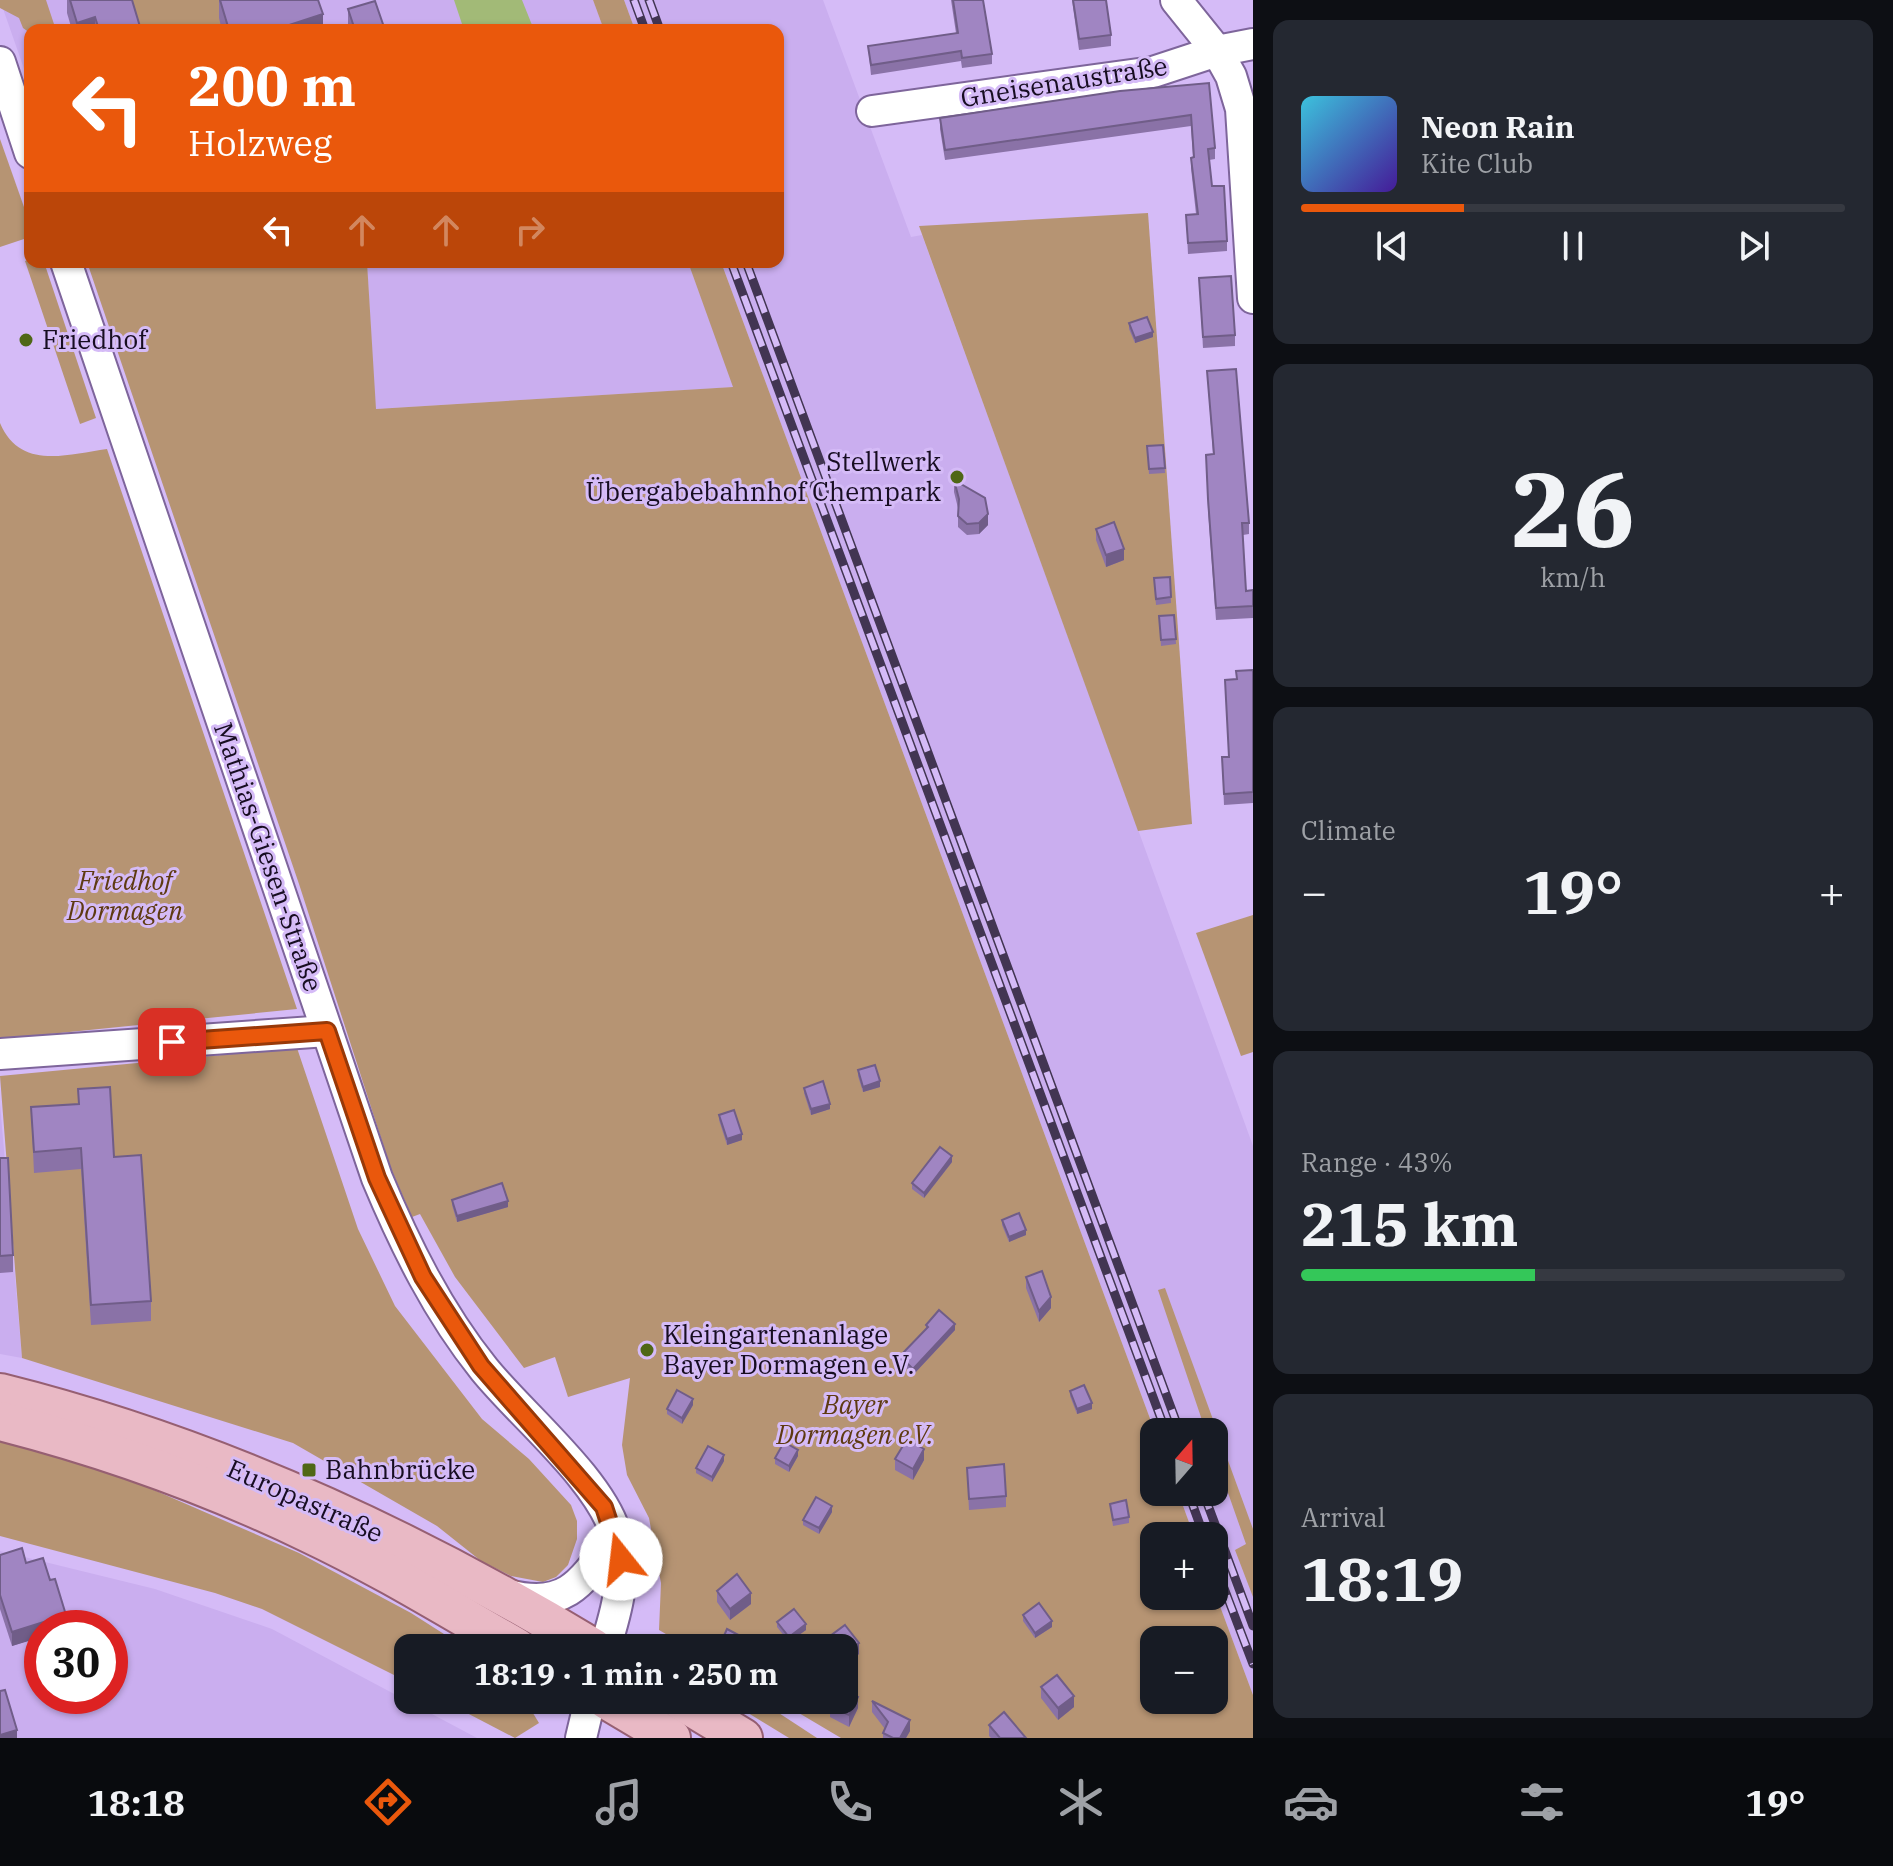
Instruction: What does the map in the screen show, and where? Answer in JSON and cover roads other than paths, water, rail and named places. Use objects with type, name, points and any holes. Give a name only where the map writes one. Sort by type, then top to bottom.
[{"type":"main road","name":"Europastraße","points":[[0,1393],[135,1433],[298,1495],[493,1591],[568,1634]]},
{"type":"main road","name":"Europastraße","points":[[0,1421],[129,1460],[251,1507],[365,1563],[492,1634]]},
{"type":"main road","points":[[631,1714],[671,1738]]},
{"type":"main road","points":[[703,1714],[743,1738]]},
{"type":"street","points":[[1176,0],[1217,51],[1231,76],[1241,109],[1253,298]]},
{"type":"street","name":"Gneisenaustraße","points":[[872,111],[1153,72],[1217,51],[1253,44]]},
{"type":"street","points":[[0,62],[24,135]]},
{"type":"street","name":"Mathias-Giesen-Straße","points":[[68,268],[377,1178],[423,1277],[481,1366],[589,1486],[604,1507],[616,1535],[622,1585],[609,1634]]},
{"type":"street","points":[[0,1054],[327,1031]]},
{"type":"street","points":[[493,1591],[530,1601],[551,1600],[566,1594],[582,1581],[616,1535]]},
{"type":"street","points":[[581,1738],[587,1714]]},
{"type":"railway","points":[[634,0],[643,24]]},
{"type":"railway","points":[[649,0],[658,24]]},
{"type":"railway","points":[[733,268],[1161,1418]]},
{"type":"railway","points":[[748,268],[1175,1418]]},
{"type":"railway","points":[[1193,1506],[1199,1522]]},
{"type":"railway","points":[[1208,1506],[1253,1626]]},
{"type":"railway","points":[[1228,1599],[1253,1664]]},
{"type":"place","name":"Friedhof","points":[[26,340]]},
{"type":"place","name":"Stellwerk Übergabebahnhof Chempark","points":[[957,477]]},
{"type":"place","name":"Kleingartenanlage Bayer Dormagen e.V.","points":[[647,1350]]},
{"type":"place","name":"Bahnbrücke","points":[[309,1470]]},
{"type":"park label","name":"Friedhof Dormagen","points":[[125,896]]},
{"type":"park label","name":"Bayer Dormagen e.V.","points":[[855,1420]]}]
